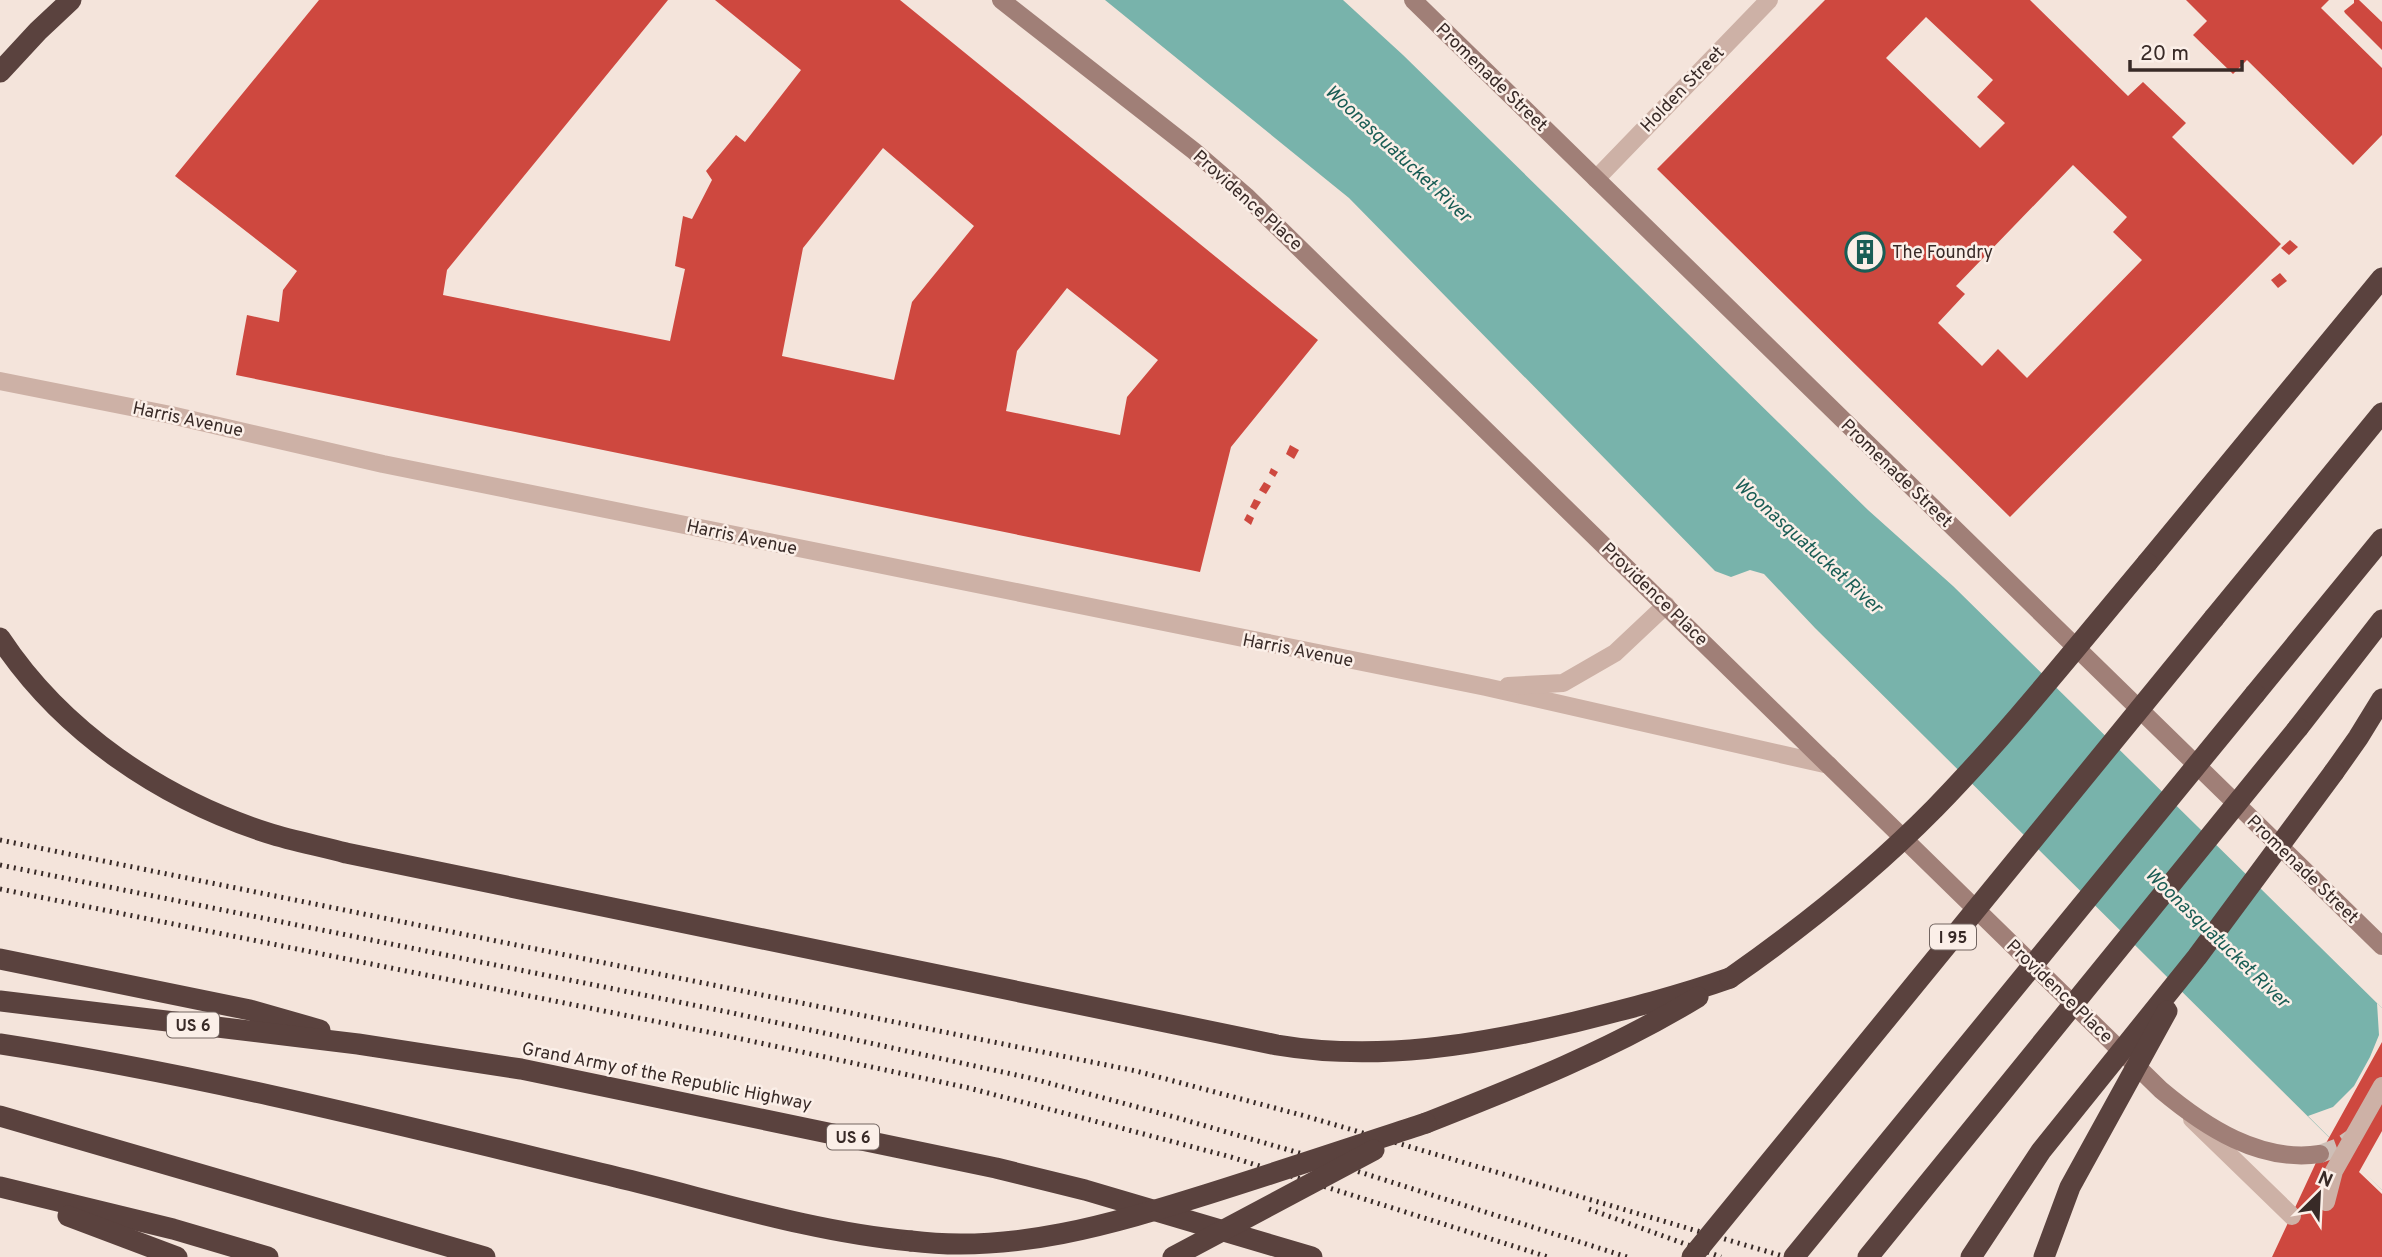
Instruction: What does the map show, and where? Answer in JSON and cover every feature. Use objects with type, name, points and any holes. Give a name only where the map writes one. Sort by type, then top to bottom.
[{"type":"highway","points":[[0,72],[71,0]]},
{"type":"highway","points":[[0,1044],[257,1092],[799,1222],[883,1238],[924,1242],[1008,1242],[1088,1229],[1426,1123],[1523,1086],[1643,1029],[1730,978],[1838,897],[1936,808],[2003,733],[2382,278]]},
{"type":"highway","name":"I 95","points":[[1692,1257],[2382,413]]},
{"type":"highway","points":[[1794,1257],[2382,539]]},
{"type":"highway","points":[[1868,1257],[2298,728],[2382,620]]},
{"type":"highway","points":[[0,638],[61,710],[112,754],[141,774],[193,803],[268,833],[345,853],[1277,1045],[1356,1054],[1446,1046],[1600,1016],[1688,993],[1730,978]]},
{"type":"highway","points":[[1970,1257],[2041,1151],[2197,957],[2334,772],[2382,699]]},
{"type":"highway","points":[[2044,1257],[2070,1187],[2197,957]]},
{"type":"highway","points":[[0,958],[250,1010],[386,1048]]},
{"type":"highway","name":"Grand Army of the Republic Highway","points":[[0,1001],[386,1048],[521,1069],[969,1162],[1085,1190],[1312,1257]]},
{"type":"highway","points":[[0,1116],[485,1257]]},
{"type":"highway","points":[[1173,1257],[1426,1123]]},
{"type":"highway","points":[[0,1190],[177,1257]]},
{"type":"highway","points":[[0,1190],[173,1229],[268,1257]]},
{"type":"main road","name":"Providence Place","points":[[1001,0],[1173,134],[1247,196],[2161,1090],[2209,1125],[2242,1143],[2293,1156],[2320,1154]]},
{"type":"main road","name":"Promenade Street","points":[[1413,0],[2382,946]]},
{"type":"street","name":"Holden Street","points":[[1596,178],[1769,0]]},
{"type":"street","name":"Harris Avenue","points":[[0,381],[171,415],[396,467],[1486,687],[1829,765]]},
{"type":"street","name":"Harris Avenue","points":[[1486,687],[1563,683],[1615,653],[1666,605]]},
{"type":"street","points":[[2326,1202],[2334,1171],[2382,1086]]},
{"type":"street","points":[[2161,1090],[2292,1216]]},
{"type":"water","name":"Woonasquatucket River","points":[[1105,0],[1343,0],[1403,55],[1868,510],[1953,586],[2382,1008],[2382,1190],[1815,628],[1764,574],[1750,570],[1731,577],[1715,571],[1349,198]]},
{"type":"pier","points":[[2377,1003],[2382,1008],[2382,1190],[2361,1170],[2359,1172],[2327,1140],[2329,1137],[2308,1116],[2333,1107],[2354,1086],[2379,1035]]},
{"type":"building","points":[[319,0],[668,0],[447,270],[443,295],[670,341],[685,269],[675,266],[683,216],[692,219],[712,180],[706,171],[736,135],[745,142],[801,70],[715,0],[900,0],[1318,340],[1231,447],[1200,572],[236,375],[247,315],[279,322],[283,290],[297,271],[175,176]],"holes":[[[883,148],[974,226],[912,302],[894,380],[782,356],[803,248]],[[1067,288],[1158,360],[1127,397],[1120,435],[1006,411],[1017,351]]]},
{"type":"building","name":"The Foundry","points":[[1825,0],[2030,0],[2128,96],[2143,82],[2186,123],[2172,137],[2281,244],[2010,517],[1657,169]],"holes":[[[1926,17],[1993,80],[1977,97],[2005,123],[1980,148],[1886,58]],[[2073,165],[2127,217],[2113,232],[2142,260],[2027,378],[1998,349],[1982,366],[1938,323],[1965,294],[1956,286]]]},
{"type":"building","points":[[2186,0],[2329,0],[2321,8],[2382,68],[2382,135],[2353,165],[2247,60],[2233,74],[2193,35],[2207,21]]},
{"type":"building","points":[[2354,0],[2359,0],[2382,22],[2382,50],[2345,13]]},
{"type":"building","points":[[2290,240],[2298,247],[2289,255],[2281,248]]},
{"type":"building","points":[[2280,273],[2287,281],[2278,288],[2271,280]]},
{"type":"building","points":[[1290,445],[1299,450],[1294,459],[1286,454]]},
{"type":"building","points":[[1271,468],[1278,472],[1275,477],[1269,473]]},
{"type":"building","points":[[1264,482],[1271,486],[1266,494],[1259,490]]},
{"type":"building","points":[[1254,499],[1261,502],[1256,510],[1250,507]]},
{"type":"building","points":[[1247,514],[1254,518],[1251,525],[1244,520]]},
{"type":"building","points":[[2382,1042],[2382,1131],[2359,1172],[2382,1194],[2382,1257],[2272,1257],[2320,1154]]},
{"type":"tunnel","points":[[2320,1154],[2339,1147],[2355,1136]]},
{"type":"railway","points":[[0,840],[1136,1071],[1305,1116],[1786,1257]]},
{"type":"railway","points":[[0,865],[728,1012],[1030,1078],[1303,1154],[1627,1257]]},
{"type":"railway","points":[[0,889],[723,1035],[969,1088],[1231,1157],[1548,1257]]},
{"type":"railway","points":[[1589,1209],[1721,1257]]},
{"type":"place","name":"The Foundry","points":[[1865,252]]}]
